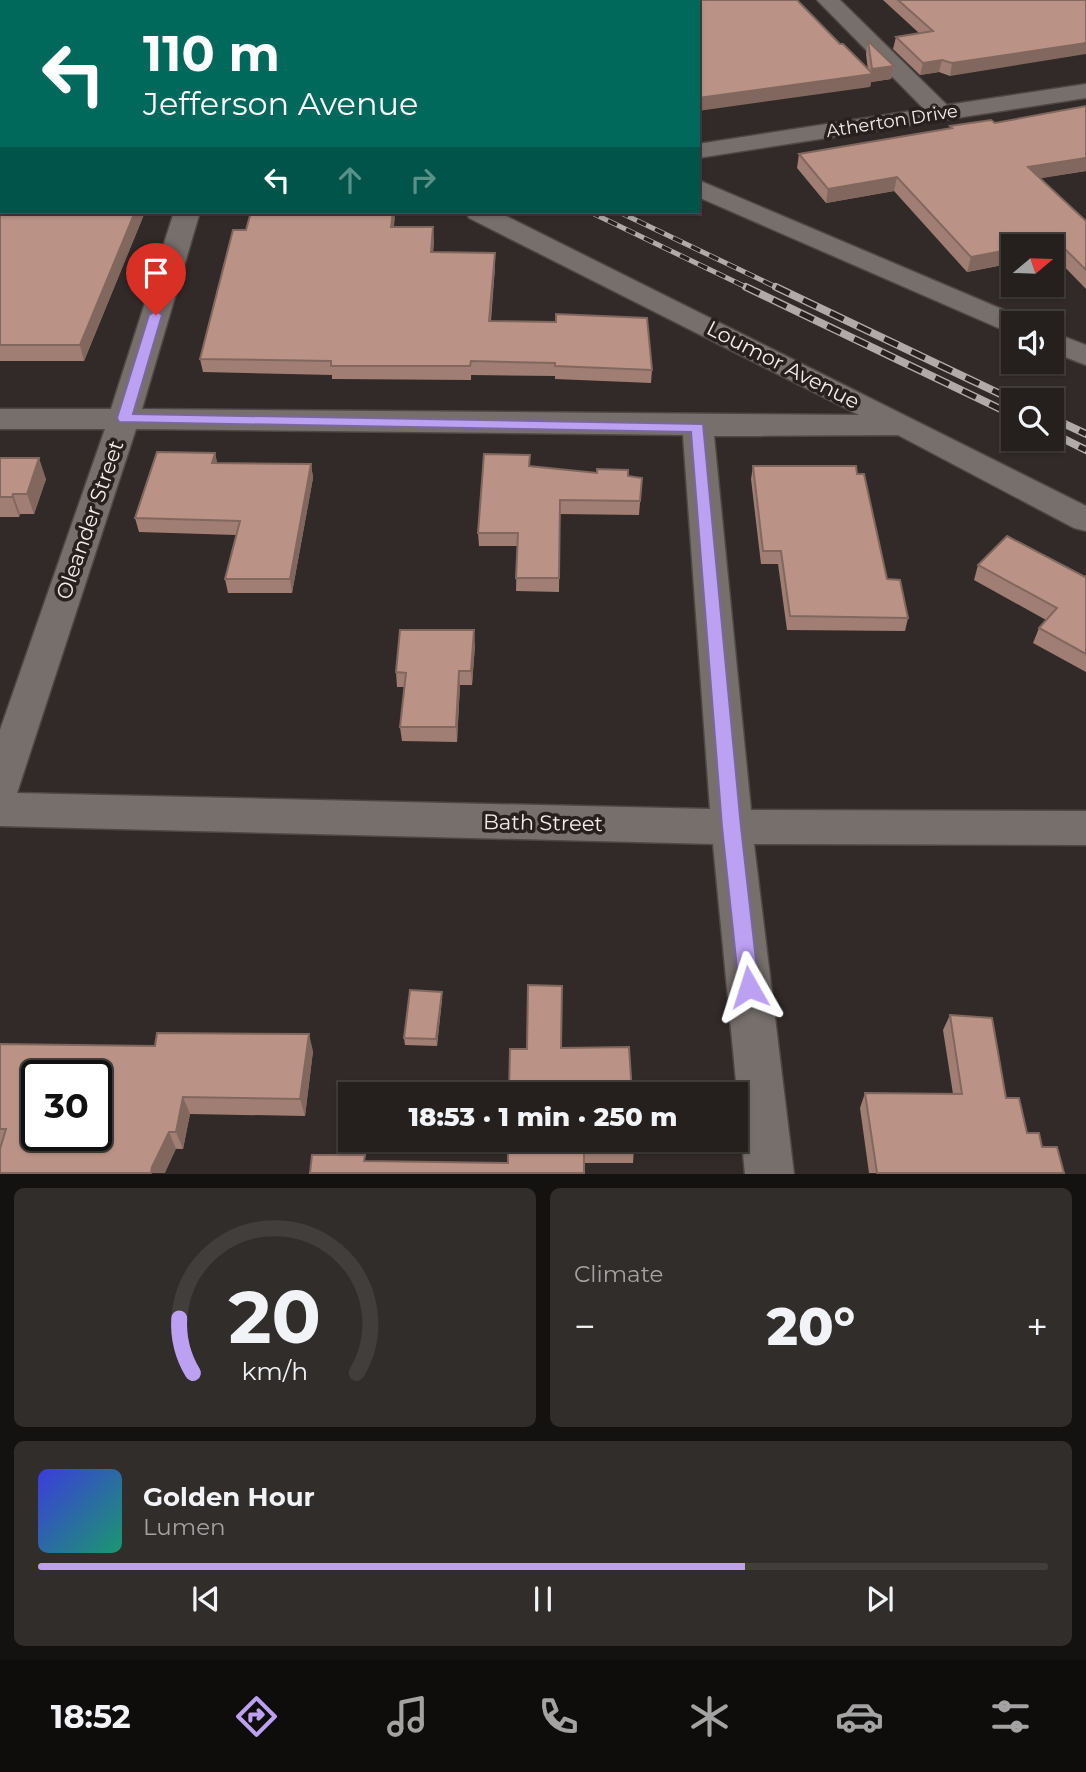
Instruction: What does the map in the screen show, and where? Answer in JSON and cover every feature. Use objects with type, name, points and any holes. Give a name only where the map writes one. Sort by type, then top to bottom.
[{"type":"street","points":[[828,0],[941,113]]},
{"type":"street","name":"Atherton Drive","points":[[700,151],[1086,91]]},
{"type":"street","points":[[700,189],[1001,319]]},
{"type":"street","name":"Oleander Street","points":[[0,787],[124,418],[186,214]]},
{"type":"street","name":"Loumor Avenue","points":[[482,214],[1086,520]]},
{"type":"street","points":[[0,419],[124,418],[698,428],[903,425]]},
{"type":"street","points":[[698,428],[732,827],[770,1174]]},
{"type":"street","name":"Bath Street","points":[[0,808],[732,827],[1086,828]]},
{"type":"building","points":[[700,0],[797,0],[873,74],[700,98]]},
{"type":"building","points":[[898,0],[1086,0],[1086,43],[952,63],[942,60],[923,63],[896,37],[933,31]]},
{"type":"building","points":[[868,41],[894,66],[872,69]]},
{"type":"building","points":[[1086,106],[1086,158],[1028,167],[1086,221],[1086,270],[1064,248],[1064,234],[1001,234],[1001,251],[971,257],[897,177],[828,189],[799,154],[952,128],[950,126],[991,120],[995,123]]},
{"type":"building","points":[[0,214],[134,214],[80,345],[0,345]]},
{"type":"building","points":[[250,214],[393,214],[391,227],[433,227],[431,252],[495,253],[489,321],[556,322],[556,314],[647,318],[652,370],[555,366],[555,363],[471,361],[470,366],[331,366],[331,361],[200,359],[233,230],[246,230]]},
{"type":"building","points":[[157,452],[215,453],[212,463],[311,464],[290,579],[225,579],[240,521],[135,518]]},
{"type":"building","points":[[484,454],[530,455],[529,466],[597,473],[597,469],[628,470],[628,476],[642,478],[640,501],[560,500],[559,578],[516,578],[518,533],[478,533]]},
{"type":"building","points":[[0,458],[39,458],[27,494],[0,497]]},
{"type":"building","points":[[753,466],[856,466],[857,474],[864,474],[887,579],[900,580],[908,618],[790,616],[781,551],[763,551]]},
{"type":"building","points":[[1007,536],[1086,576],[1086,654],[1039,628],[1057,608],[978,565]]},
{"type":"building","points":[[400,630],[474,630],[471,671],[459,671],[456,727],[400,727],[406,673],[396,672]]},
{"type":"building","points":[[528,985],[562,986],[561,1048],[629,1047],[631,1082],[509,1082],[510,1049],[527,1049]]},
{"type":"building","points":[[410,990],[442,992],[436,1039],[404,1038]]},
{"type":"building","points":[[950,1015],[992,1018],[1006,1098],[1019,1098],[1027,1133],[1039,1133],[1042,1147],[1057,1147],[1064,1173],[877,1173],[865,1093],[962,1094]]},
{"type":"building","points":[[157,1033],[309,1034],[300,1099],[183,1097],[176,1132],[169,1132],[151,1173],[0,1173],[0,1149],[6,1129],[0,1129],[0,1044],[155,1046]]},
{"type":"building","points":[[508,1152],[584,1152],[584,1173],[310,1173],[312,1155],[365,1155],[364,1161],[508,1163]]},
{"type":"railway","points":[[594,214],[750,289]]},
{"type":"railway","points":[[623,214],[780,289]]},
{"type":"railway","points":[[746,287],[1001,409]]},
{"type":"railway","points":[[776,287],[1001,394]]},
{"type":"railway","points":[[1064,424],[1086,434]]},
{"type":"railway","points":[[1064,439],[1086,450]]},
{"type":"route","points":[[156,315],[124,418],[698,428],[732,827],[749,987]]}]
